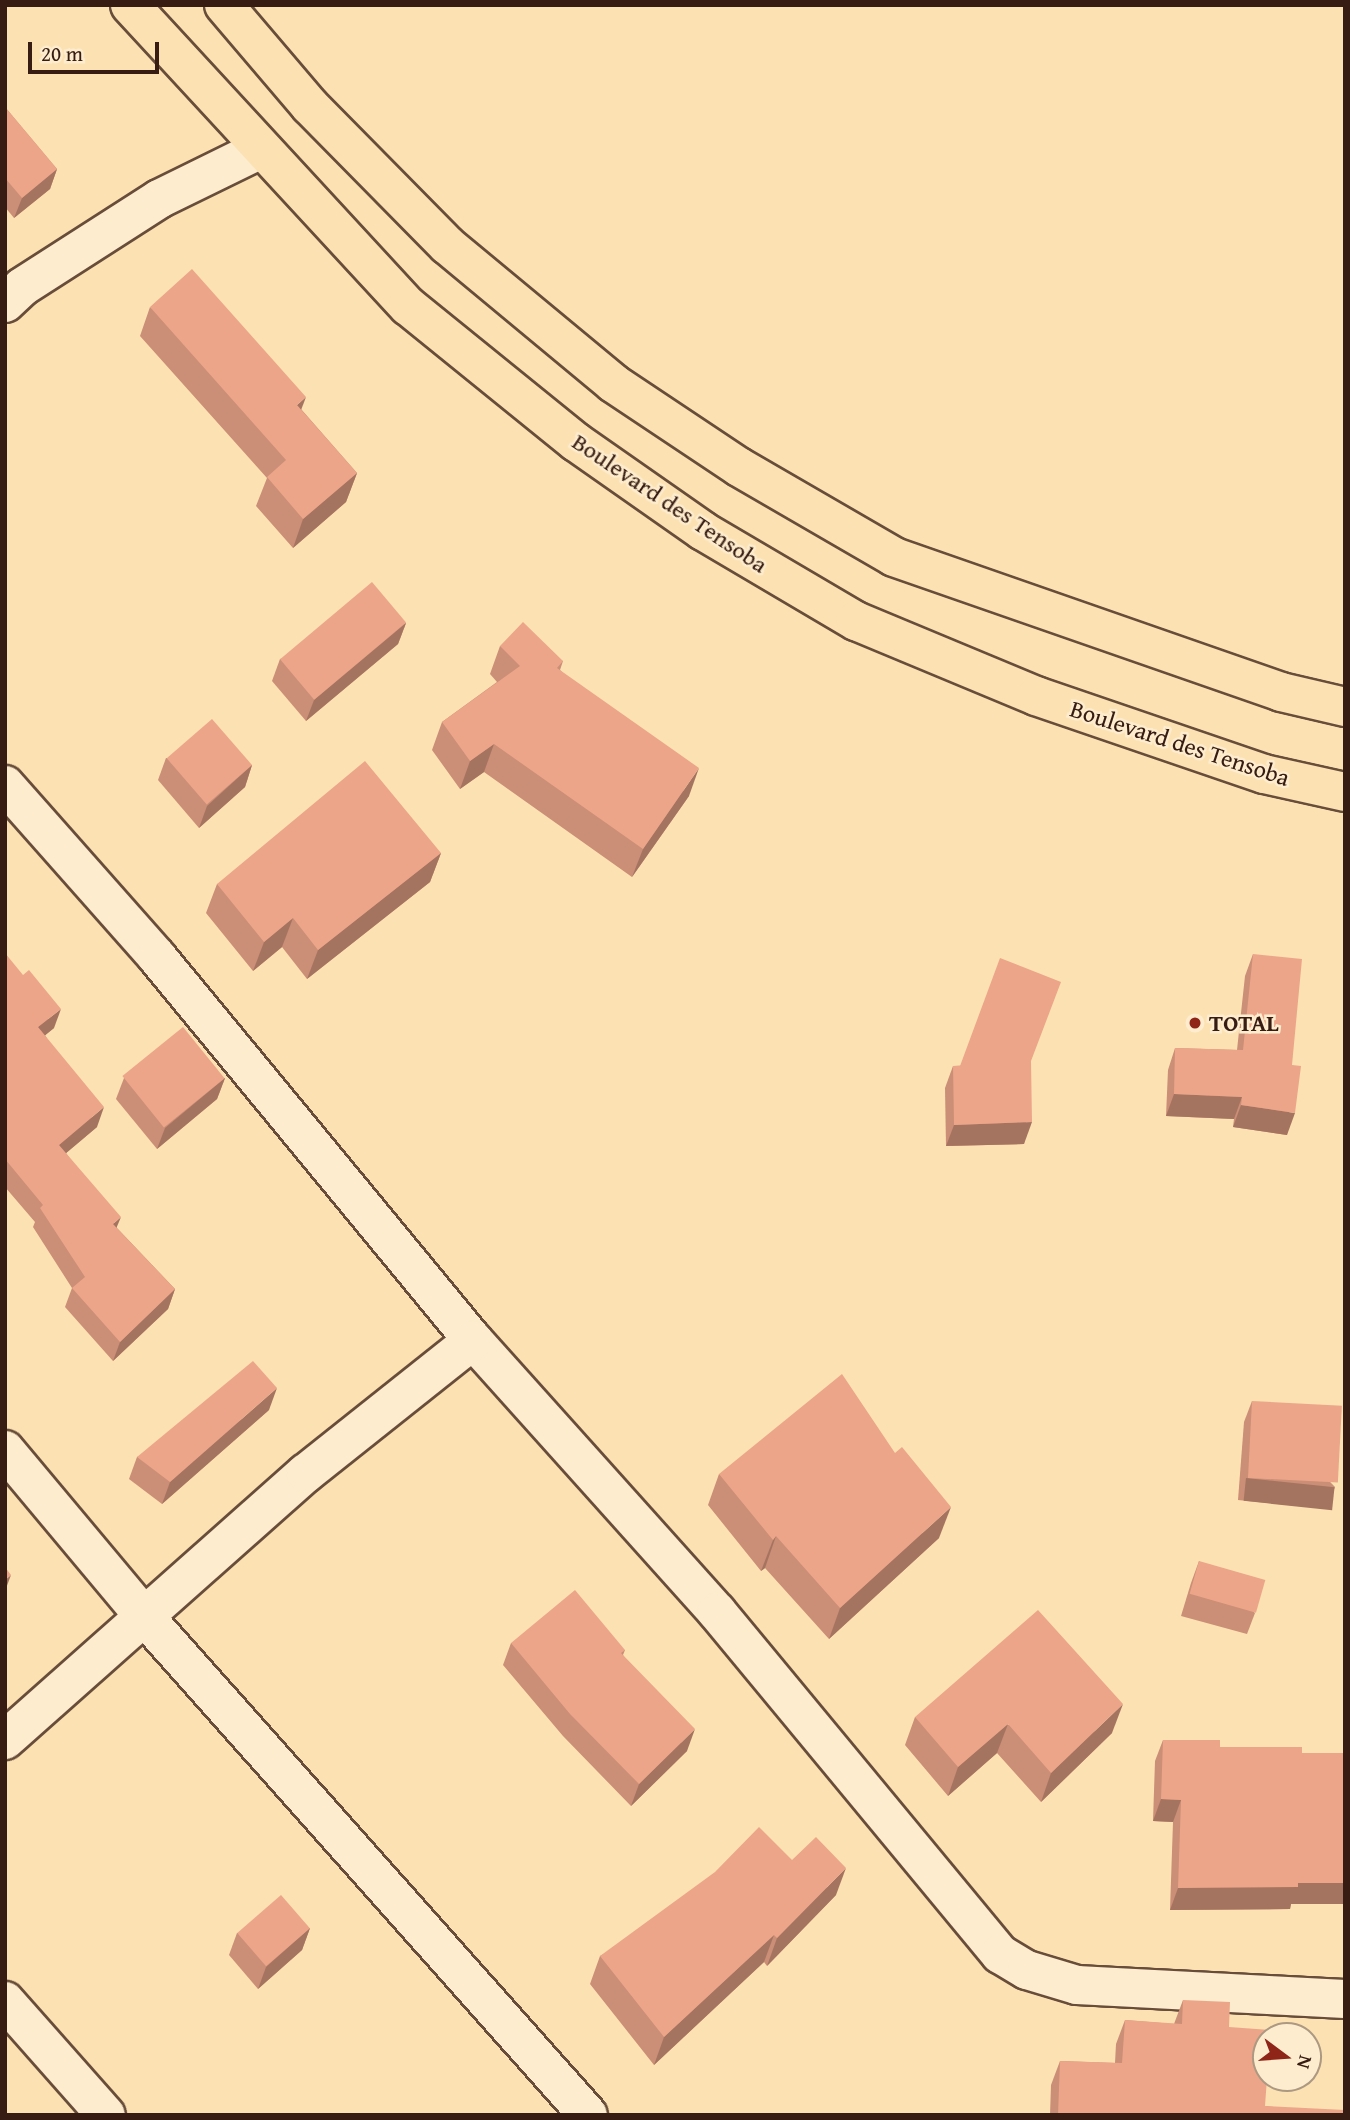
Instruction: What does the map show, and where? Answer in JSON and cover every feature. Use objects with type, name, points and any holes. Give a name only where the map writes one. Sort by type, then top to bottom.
[{"type":"main road","name":"Boulevard des Tensoba","points":[[130,5],[259,150],[408,306],[576,442],[703,531],[856,621],[1023,690],[1264,774],[1345,792]]},
{"type":"main road","points":[[223,5],[310,106],[447,245],[613,383],[739,467],[894,556],[1269,688],[1345,707]]},
{"type":"street","points":[[5,303],[159,199],[259,150]]},
{"type":"street","points":[[5,785],[157,957],[473,1340],[718,1612],[1000,1954],[1027,1970],[1077,1985],[1345,1999]]},
{"type":"street","points":[[5,1740],[306,1473],[473,1340]]},
{"type":"street","points":[[5,1450],[143,1615],[588,2115]]},
{"type":"street","points":[[5,2001],[106,2115]]},
{"type":"building","points":[[5,107],[57,169],[22,198],[5,178]]},
{"type":"building","points":[[192,269],[306,397],[297,405],[357,473],[303,519],[267,477],[286,460],[150,307]]},
{"type":"building","points":[[372,582],[406,623],[314,700],[280,659]]},
{"type":"building","points":[[523,622],[563,661],[557,668],[699,768],[643,849],[494,744],[470,761],[442,722],[520,666],[500,646]]},
{"type":"building","points":[[212,719],[252,765],[207,804],[167,758]]},
{"type":"building","points":[[365,761],[441,853],[318,950],[293,918],[264,942],[217,884]]},
{"type":"building","points":[[5,953],[23,975],[29,970],[61,1009],[38,1027],[104,1107],[59,1145],[121,1217],[113,1224],[175,1289],[120,1342],[72,1288],[85,1277],[40,1208],[43,1205],[5,1159]]},
{"type":"building","points":[[1253,954],[1302,959],[1292,1065],[1301,1066],[1295,1113],[1241,1105],[1242,1097],[1174,1094],[1175,1048],[1243,1050]]},
{"type":"building","points":[[1000,958],[1061,982],[1031,1061],[1032,1122],[954,1125],[953,1066],[960,1066]]},
{"type":"building","points":[[183,1027],[225,1078],[164,1127],[122,1076]]},
{"type":"building","points":[[253,1361],[277,1388],[170,1482],[137,1457]]},
{"type":"building","points":[[842,1374],[895,1453],[902,1447],[951,1507],[840,1608],[776,1536],[773,1540],[719,1474]]},
{"type":"building","points":[[1252,1401],[1342,1406],[1338,1483],[1248,1478]]},
{"type":"building","points":[[1199,1561],[1265,1580],[1256,1613],[1190,1594]]},
{"type":"building","points":[[5,1567],[11,1575],[5,1580]]},
{"type":"building","points":[[575,1590],[625,1650],[621,1653],[695,1729],[639,1784],[570,1714],[511,1643]]},
{"type":"building","points":[[1038,1610],[1123,1704],[1051,1773],[1008,1724],[958,1767],[915,1717]]},
{"type":"building","points":[[1163,1740],[1220,1740],[1220,1747],[1302,1747],[1302,1753],[1345,1753],[1345,1883],[1298,1883],[1298,1887],[1178,1888],[1181,1800],[1161,1799]]},
{"type":"building","points":[[759,1827],[792,1860],[816,1837],[846,1868],[777,1938],[774,1935],[664,2037],[600,1956],[715,1872]]},
{"type":"building","points":[[281,1895],[310,1928],[266,1966],[237,1933]]},
{"type":"building","points":[[1183,2000],[1230,2002],[1229,2027],[1252,2029],[1252,2092],[1266,2092],[1265,2106],[1345,2110],[1345,2115],[1058,2115],[1060,2061],[1122,2063],[1125,2020],[1182,2024]]},
{"type":"place","name":"TOTAL","points":[[1195,1023]]}]
